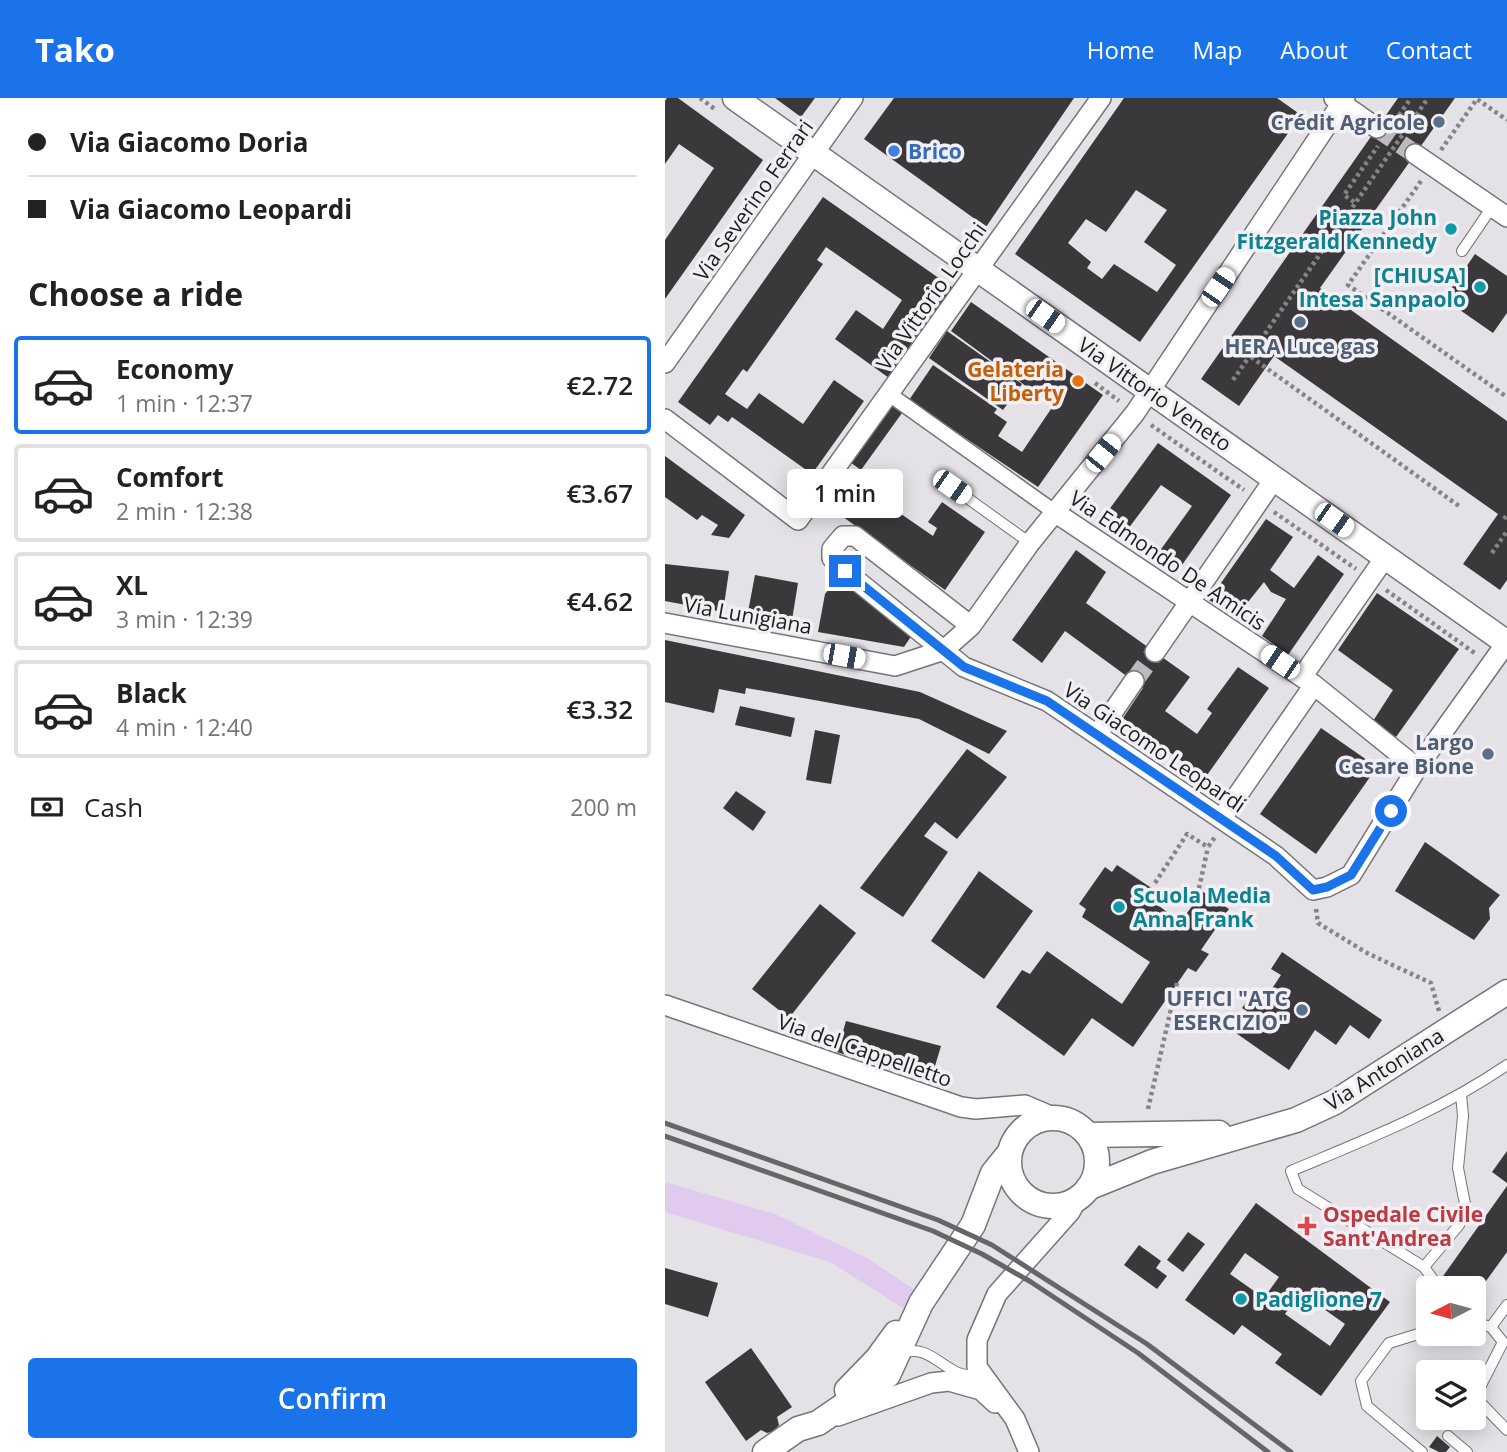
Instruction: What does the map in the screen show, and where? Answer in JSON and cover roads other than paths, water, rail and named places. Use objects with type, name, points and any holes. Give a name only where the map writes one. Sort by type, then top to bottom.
[{"type":"street","name":"Via Vittorio Veneto","points":[[734,98],[1507,642]]},
{"type":"street","name":"Via Severino Ferrari","points":[[665,363],[853,98]]},
{"type":"street","name":"Via Vittorio Locchi","points":[[665,419],[798,520],[1101,98]]},
{"type":"street","points":[[944,650],[971,626],[1030,543],[1135,413],[1340,100],[1377,128]]},
{"type":"street","points":[[1415,154],[1500,212]]},
{"type":"street","name":"Via Edmondo De Amicis","points":[[889,394],[1056,513],[1308,681],[1417,768]]},
{"type":"street","points":[[1155,652],[1275,478]]},
{"type":"street","name":"Via Giacomo Leopardi","points":[[971,626],[855,536],[847,534],[832,549],[832,558],[845,571],[964,667],[1047,701],[1293,869],[1313,890],[1327,887],[1351,875],[1417,768]]},
{"type":"street","points":[[1223,820],[1386,556]]},
{"type":"street","name":"Via Lunigiana","points":[[665,623],[895,666],[944,650]]},
{"type":"street","points":[[1417,768],[1507,642]]},
{"type":"street","points":[[1097,735],[1134,681]]},
{"type":"street","name":"Via Antoniana","points":[[1083,1193],[1152,1162],[1296,1120],[1335,1102],[1507,992]]},
{"type":"street","name":"Via del Cappelletto","points":[[665,1005],[961,1107],[976,1109],[1025,1105],[1053,1117]]},
{"type":"street","points":[[765,1452],[798,1429],[813,1426],[893,1366],[922,1303],[973,1225],[993,1173],[1025,1127],[1038,1120],[1053,1117],[1066,1119],[1088,1135],[1095,1148],[1095,1175],[1070,1212],[997,1294],[977,1340],[977,1367],[1015,1419],[1029,1452]]},
{"type":"street","name":"Via Antoniana","points":[[1088,1135],[1255,1133]]},
{"type":"street","points":[[1010,1152],[1009,1166],[1013,1180],[1021,1192],[1034,1201],[1048,1206],[1063,1205],[1083,1193]]},
{"type":"street","points":[[973,1225],[1008,1196],[1021,1192]]},
{"type":"street","points":[[813,1426],[893,1366],[904,1321],[922,1303]]},
{"type":"street","points":[[893,1366],[931,1383],[949,1381],[981,1390],[1015,1419]]},
{"type":"lane","points":[[1462,251],[1500,212]]},
{"type":"lane","points":[[952,487],[1030,543]]},
{"type":"lane","points":[[1430,1276],[1424,1267],[1298,1189],[1291,1171],[1426,1112],[1507,1065]]},
{"type":"lane","points":[[1424,1267],[1459,1225],[1465,1204],[1458,1168],[1463,1116],[1461,1094]]},
{"type":"lane","points":[[1491,1327],[1507,1306]]},
{"type":"lane","points":[[1486,1326],[1491,1327],[1503,1342],[1475,1397],[1507,1430]]},
{"type":"lane","points":[[1416,1335],[1389,1343],[1361,1381],[1367,1406],[1422,1452]]},
{"type":"lane","points":[[893,1366],[912,1349],[929,1355],[959,1374],[984,1376]]},
{"type":"lane","points":[[1448,1436],[1467,1452]]},
{"type":"tunnel","points":[[1377,128],[1415,154]]},
{"type":"tunnel","points":[[1134,681],[1155,652]]},
{"type":"railway","points":[[665,1123],[938,1220],[992,1245],[1147,1344],[1291,1452]]},
{"type":"railway","points":[[665,1136],[933,1231],[982,1254],[1031,1282],[1138,1353],[1268,1452]]},
{"type":"place","name":"Crédit Agricole","points":[[1439,122]]},
{"type":"place","name":"Brico","points":[[894,151]]},
{"type":"place","name":"Piazza John Fitzgerald Kennedy","points":[[1451,229]]},
{"type":"place","name":"[CHIUSA] Intesa Sanpaolo","points":[[1480,287]]},
{"type":"place","name":"HERA Luce gas","points":[[1300,322]]},
{"type":"place","name":"Gelateria Liberty","points":[[1078,381]]},
{"type":"place","name":"Largo Cesare Bione","points":[[1488,754]]},
{"type":"place","name":"Scuola Media Anna Frank","points":[[1119,907]]},
{"type":"place","name":"UFFICI \"ATC ESERCIZIO\"","points":[[1302,1010]]},
{"type":"place","name":"Ospedale Civile Sant'Andrea","points":[[1307,1226]]},
{"type":"place","name":"Padiglione 7","points":[[1241,1299]]}]
